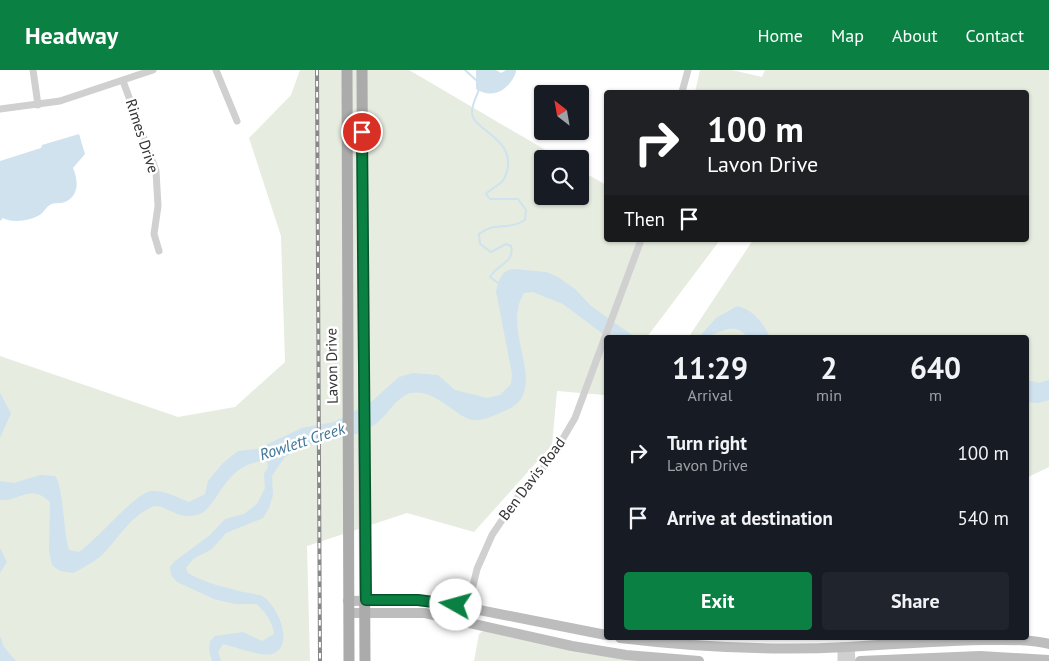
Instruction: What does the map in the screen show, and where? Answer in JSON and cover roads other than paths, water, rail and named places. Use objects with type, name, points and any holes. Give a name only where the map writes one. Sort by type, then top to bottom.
[{"type":"main road","name":"Lavon Drive","points":[[347,70],[349,661]]},
{"type":"main road","name":"Lavon Drive","points":[[362,70],[365,661]]},
{"type":"main road","points":[[349,614],[366,606],[418,600],[468,607],[571,630],[604,635]]},
{"type":"main road","points":[[348,601],[366,606],[425,613],[534,638],[658,660],[699,661]]},
{"type":"main road","points":[[477,624],[483,617],[545,629],[571,630]]},
{"type":"main road","points":[[640,640],[740,648],[846,647],[952,640],[1002,640],[1049,644]]},
{"type":"main road","points":[[860,661],[980,656],[1049,660]]},
{"type":"street","points":[[33,70],[38,104]]},
{"type":"street","points":[[0,108],[60,101],[153,70]]},
{"type":"street","points":[[216,70],[237,121]]},
{"type":"street","points":[[683,90],[688,70]]},
{"type":"street","name":"Rimes Drive","points":[[123,81],[156,172],[158,206],[154,234],[159,251]]},
{"type":"street","name":"Ben Davis Road","points":[[605,335],[639,242]]},
{"type":"street","name":"Ben Davis Road","points":[[468,607],[477,569],[492,535],[517,498],[559,447],[575,418],[604,336]]},
{"type":"street","points":[[658,660],[659,642]]},
{"type":"street","points":[[842,661],[846,647]]},
{"type":"street","points":[[846,647],[850,661]]},
{"type":"water","points":[[476,70],[496,70],[501,73],[506,70],[516,70],[516,72],[505,88],[495,93],[489,93],[476,89]]},
{"type":"water","points":[[79,134],[85,154],[73,168],[77,182],[75,191],[70,199],[65,202],[52,204],[41,214],[33,218],[12,221],[3,218],[0,221],[0,161],[41,148],[42,145]]},
{"type":"water","name":"Rowlett Creek","points":[[510,270],[546,272],[558,277],[575,289],[591,306],[632,335],[604,335],[563,304],[533,292],[524,293],[519,306],[517,320],[526,375],[525,388],[521,399],[512,407],[488,418],[473,420],[429,395],[411,393],[400,398],[379,421],[364,431],[308,445],[286,457],[272,476],[273,495],[269,508],[263,518],[226,533],[212,549],[193,559],[186,568],[188,573],[201,579],[262,596],[268,600],[282,625],[283,634],[283,643],[279,650],[272,654],[255,653],[223,644],[218,652],[221,661],[212,661],[209,650],[210,641],[215,636],[243,632],[262,641],[274,634],[270,621],[256,604],[235,604],[214,599],[177,582],[171,575],[170,567],[175,561],[210,535],[225,519],[244,514],[257,504],[265,488],[264,474],[268,467],[267,461],[250,464],[236,472],[209,507],[202,513],[185,516],[157,506],[145,511],[132,521],[102,555],[73,573],[60,571],[52,565],[49,551],[50,502],[36,494],[0,500],[0,481],[14,483],[40,475],[55,476],[62,500],[69,550],[79,552],[125,508],[144,494],[151,491],[161,492],[189,502],[205,494],[208,481],[223,463],[238,451],[257,449],[302,428],[334,422],[370,403],[399,377],[413,373],[438,375],[455,390],[487,398],[500,395],[511,384],[512,374],[496,291],[503,274]]},
{"type":"water","points":[[737,306],[753,314],[769,335],[745,335],[736,329],[730,329],[710,335],[701,335],[716,318]]},
{"type":"water","points":[[1049,380],[1049,400],[1039,403],[1029,402],[1029,381],[1039,383]]},
{"type":"water","points":[[0,393],[11,413],[0,438]]},
{"type":"water","points":[[0,548],[7,562],[0,573]]},
{"type":"water","points":[[0,636],[4,647],[16,661],[0,661]]},
{"type":"waterway","points":[[465,70],[476,80]]},
{"type":"waterway","points":[[479,89],[472,109],[474,119],[502,145],[507,154],[508,165],[503,181],[486,194],[490,199],[518,199],[526,210],[525,220],[513,225],[491,228],[479,234],[480,244],[491,252],[506,244],[511,246],[512,252],[508,260],[490,277],[498,283]]},
{"type":"railway","points":[[317,70],[320,661]]}]
